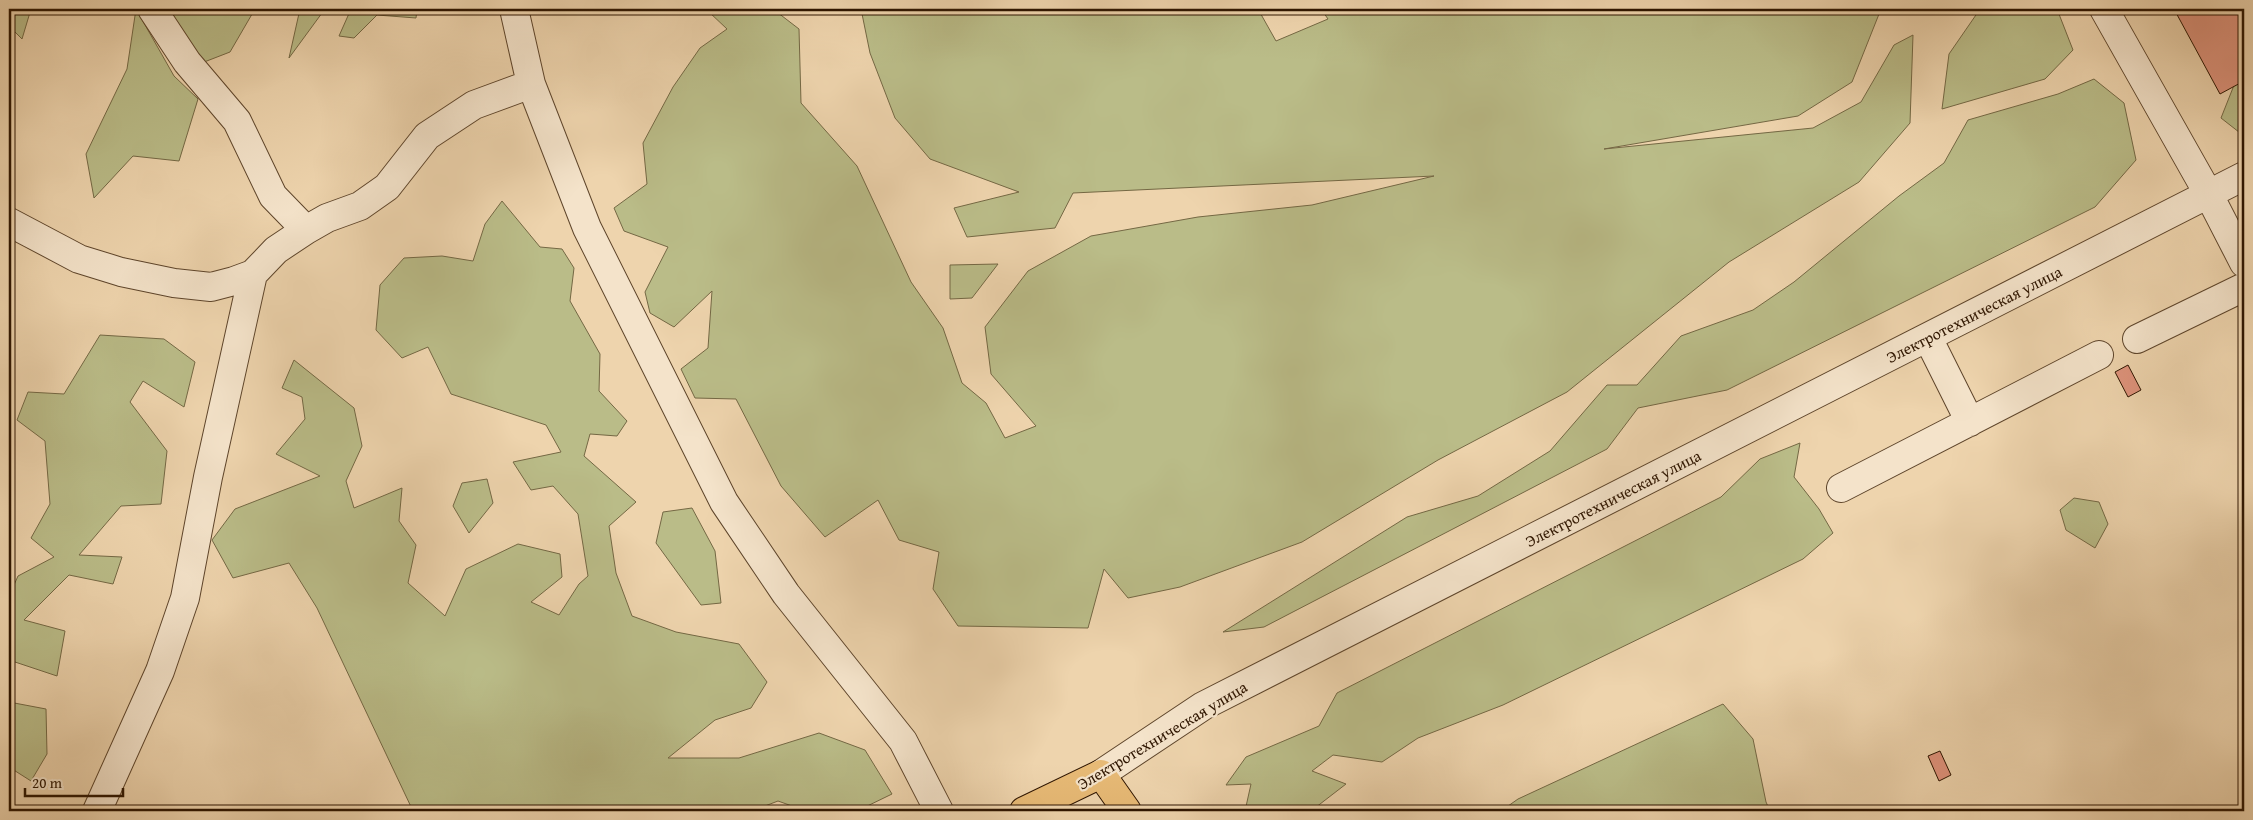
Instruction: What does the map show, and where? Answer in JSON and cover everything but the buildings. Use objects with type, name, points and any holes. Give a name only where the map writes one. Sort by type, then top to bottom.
[{"type":"main road","name":"Электротехническая улица","points":[[1024,811],[1101,774]]},
{"type":"main road","points":[[1101,774],[1127,811]]},
{"type":"street","points":[[152,9],[187,62],[237,121],[273,196],[306,230]]},
{"type":"street","points":[[514,9],[531,84],[587,228],[724,502],[786,594],[903,741],[939,811]]},
{"type":"street","points":[[2104,9],[2209,195],[2244,263]]},
{"type":"street","points":[[9,222],[79,259],[121,272],[174,283],[211,287],[253,274],[276,250],[306,230],[327,218],[360,206],[387,187],[427,136],[474,105],[531,84]]},
{"type":"street","name":"Электротехническая улица","points":[[1101,774],[1203,706],[2244,176]]},
{"type":"street","points":[[97,811],[160,671],[186,598],[208,477],[253,274]]},
{"type":"street","points":[[2137,339],[2244,287]]},
{"type":"street","points":[[1928,338],[1970,422]]},
{"type":"street","points":[[1841,488],[2099,355]]},
{"type":"green space","points":[[9,9],[31,9],[22,39],[9,26]]},
{"type":"green space","points":[[136,9],[174,76],[198,99],[179,161],[133,156],[94,198],[86,154],[127,69]]},
{"type":"green space","points":[[169,9],[255,9],[230,52],[199,64]]},
{"type":"green space","points":[[300,9],[312,9],[322,13],[289,58]]},
{"type":"green space","points":[[351,9],[417,9],[416,18],[377,15],[354,38],[339,36]]},
{"type":"green space","points":[[710,9],[773,9],[799,29],[801,103],[857,166],[911,282],[943,328],[962,383],[986,403],[1005,438],[1036,426],[991,374],[985,327],[1028,271],[1091,236],[1198,217],[1312,205],[1434,176],[1073,193],[1055,228],[967,237],[954,208],[1019,192],[930,159],[895,118],[870,53],[861,9],[1258,9],[1276,41],[1328,19],[1321,9],[1881,9],[1852,82],[1798,116],[1604,149],[1813,128],[1861,102],[1894,45],[1913,35],[1910,123],[1859,182],[1729,262],[1567,392],[1438,460],[1302,542],[1180,587],[1128,598],[1104,569],[1088,628],[958,626],[933,589],[939,552],[899,540],[878,500],[825,537],[781,486],[736,399],[695,398],[681,369],[708,348],[712,291],[674,327],[650,313],[645,292],[668,247],[624,231],[614,208],[647,184],[643,143],[673,87],[700,48],[727,29],[709,12]]},
{"type":"green space","points":[[1983,9],[2057,9],[2073,50],[2045,79],[1942,109],[1949,54],[1978,12]]},
{"type":"green space","points":[[2244,60],[2244,136],[2221,118]]},
{"type":"green space","points":[[2094,79],[2124,103],[2136,160],[2095,207],[1727,390],[1638,408],[1607,449],[1264,627],[1223,632],[1407,517],[1478,496],[1550,451],[1607,385],[1637,385],[1681,336],[1753,310],[1794,282],[1899,196],[1944,163],[1968,120],[2058,94]]},
{"type":"green space","points":[[502,201],[540,247],[562,249],[574,268],[570,301],[600,354],[599,391],[627,421],[617,436],[590,434],[584,456],[636,502],[609,526],[616,573],[632,616],[676,632],[739,644],[767,682],[751,708],[715,720],[668,758],[739,758],[819,733],[865,750],[892,794],[857,811],[806,811],[778,801],[752,811],[413,811],[317,608],[289,563],[233,578],[212,540],[235,509],[320,476],[276,454],[305,419],[302,397],[282,388],[294,360],[354,408],[362,446],[346,481],[354,508],[402,488],[399,521],[416,545],[408,583],[445,616],[466,569],[518,544],[560,554],[562,577],[531,602],[559,615],[579,584],[588,576],[578,514],[553,486],[531,490],[513,462],[561,452],[546,425],[451,394],[428,347],[402,358],[376,330],[380,285],[404,258],[442,256],[473,261],[485,224]]},
{"type":"green space","points":[[998,264],[972,298],[950,299],[950,265]]},
{"type":"green space","points":[[100,335],[164,339],[195,362],[184,407],[143,381],[130,402],[167,451],[161,504],[121,506],[79,555],[122,557],[113,584],[69,575],[24,620],[65,631],[57,676],[9,660],[9,596],[18,576],[54,557],[31,538],[50,504],[45,441],[17,420],[28,392],[64,394]]},
{"type":"green space","points":[[1800,443],[1794,477],[1819,509],[1833,533],[1803,559],[1503,705],[1418,738],[1382,762],[1333,755],[1312,771],[1346,784],[1311,811],[1245,811],[1251,784],[1226,785],[1246,757],[1319,726],[1337,693],[1721,497],[1760,459]]},
{"type":"green space","points":[[487,479],[493,503],[469,533],[453,506],[462,483]]},
{"type":"green space","points":[[2074,498],[2099,502],[2108,524],[2095,548],[2066,530],[2060,510]]},
{"type":"green space","points":[[692,508],[715,551],[721,603],[701,605],[656,543],[663,512]]},
{"type":"green space","points":[[9,702],[46,709],[47,754],[31,781],[9,767]]},
{"type":"green space","points":[[1723,704],[1753,739],[1766,802],[1770,811],[1501,811],[1518,799]]}]
